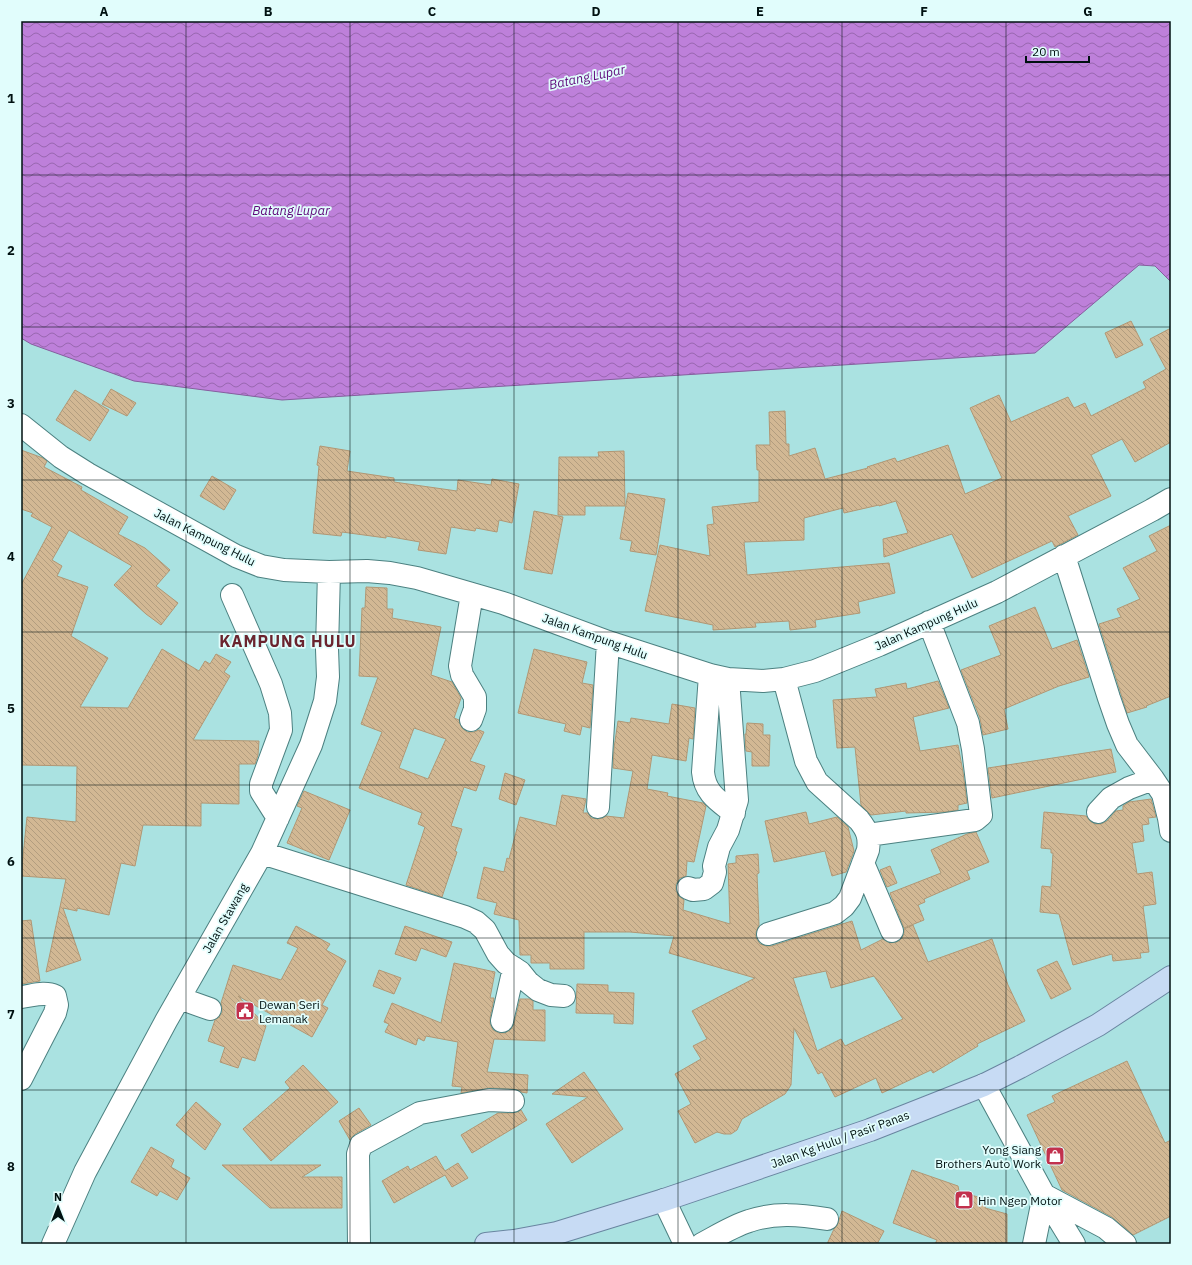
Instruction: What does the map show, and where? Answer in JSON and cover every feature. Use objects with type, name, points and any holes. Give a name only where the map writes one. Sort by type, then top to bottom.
[{"type":"main road","name":"Jalan Kg Hulu / Pasir Panas","points":[[486,1244],[514,1241],[557,1233],[664,1200],[870,1130],[984,1085],[1020,1067],[1098,1025],[1171,977]]},
{"type":"street","name":"Jalan Kampung Hulu","points":[[21,425],[61,457],[88,474],[236,556],[261,566],[284,570],[329,572],[367,570],[417,578],[503,603],[608,642],[719,677],[762,681],[815,671],[879,645],[997,592],[1171,499]]},
{"type":"street","points":[[1064,556],[1118,724],[1127,745],[1153,779],[1162,794],[1171,831]]},
{"type":"street","name":"Jalan Stawang","points":[[53,1244],[85,1172],[179,998],[262,853],[312,744],[325,702],[328,677],[327,649],[329,572]]},
{"type":"street","points":[[471,720],[475,709],[475,697],[462,675],[460,666],[472,594]]},
{"type":"street","points":[[232,595],[271,684],[280,713],[281,730],[261,784],[262,791],[278,818]]},
{"type":"street","points":[[868,835],[975,820],[981,815],[973,749],[968,723],[929,622]]},
{"type":"street","points":[[598,807],[608,642]]},
{"type":"street","points":[[688,888],[693,890],[704,889],[712,883],[715,872],[714,866],[719,847],[728,830],[737,800],[719,677]]},
{"type":"street","points":[[719,677],[703,772],[704,781],[712,796],[734,813]]},
{"type":"street","points":[[768,934],[835,913],[844,906],[850,898],[868,850],[868,835],[865,827],[817,782],[806,760],[784,678]]},
{"type":"street","points":[[1098,812],[1111,798],[1129,788],[1153,779]]},
{"type":"street","points":[[262,853],[465,916],[476,922],[485,930],[498,954],[506,963],[520,972],[528,982],[538,990],[551,995],[564,996]]},
{"type":"street","points":[[863,863],[892,931]]},
{"type":"street","points":[[502,1021],[514,968]]},
{"type":"street","points":[[21,998],[51,994],[55,996],[57,1005],[55,1013],[21,1079]]},
{"type":"street","points":[[179,998],[210,1009]]},
{"type":"street","points":[[984,1085],[1044,1195],[1074,1244]]},
{"type":"street","points":[[359,1244],[358,1154],[361,1145],[420,1113],[490,1100],[513,1101]]},
{"type":"street","points":[[1034,1244],[1044,1195]]},
{"type":"street","points":[[1044,1195],[1106,1228],[1125,1244]]},
{"type":"street","points":[[664,1200],[685,1244]]},
{"type":"street","points":[[702,1244],[749,1221],[771,1216],[795,1215],[827,1219]]},
{"type":"water","name":"Batang Lupar","points":[[21,21],[1171,21],[1171,282],[1155,266],[1139,265],[1035,353],[282,400],[134,381],[31,344],[21,338]]},
{"type":"building","points":[[1131,321],[1143,345],[1116,358],[1105,333]]},
{"type":"building","points":[[1171,328],[1171,442],[1135,462],[1122,439],[1091,455],[1111,496],[1068,516],[1078,535],[1055,547],[1052,541],[972,578],[952,534],[884,557],[883,539],[908,533],[896,501],[844,513],[843,508],[804,518],[804,540],[744,542],[747,575],[889,563],[895,593],[858,602],[860,613],[815,620],[816,627],[790,630],[789,621],[755,623],[756,627],[713,630],[713,625],[645,611],[660,545],[710,556],[707,525],[714,524],[712,507],[759,502],[759,470],[757,470],[756,445],[770,445],[769,412],[785,411],[786,444],[789,444],[789,456],[815,448],[825,479],[868,468],[867,467],[895,458],[897,462],[948,445],[965,494],[1002,478],[970,408],[999,395],[1011,422],[1068,397],[1074,408],[1085,403],[1091,416],[1146,388],[1143,382],[1166,369],[1150,339]]},
{"type":"building","points":[[111,389],[136,403],[127,416],[102,404]]},
{"type":"building","points":[[75,390],[109,410],[90,441],[56,420]]},
{"type":"building","points":[[320,446],[350,451],[347,471],[394,478],[394,482],[457,491],[458,480],[491,485],[492,479],[519,484],[512,523],[499,520],[497,532],[476,528],[475,531],[451,527],[446,554],[418,550],[420,542],[386,536],[386,538],[342,532],[341,536],[313,533],[319,466],[317,465]]},
{"type":"building","points":[[21,450],[43,458],[47,461],[44,467],[82,487],[81,490],[128,517],[118,534],[145,548],[170,570],[156,586],[178,603],[161,625],[146,614],[114,585],[132,566],[69,530],[52,560],[62,566],[57,576],[88,587],[71,636],[108,658],[80,707],[128,708],[162,649],[199,671],[205,661],[210,664],[216,654],[231,662],[224,672],[230,676],[193,740],[259,741],[258,755],[255,764],[239,764],[239,804],[201,803],[201,826],[143,825],[135,866],[121,863],[109,915],[77,908],[77,911],[63,908],[81,960],[46,972],[66,879],[21,876],[27,817],[76,822],[77,766],[21,765],[21,585],[52,527],[31,516],[33,513],[21,509]]},
{"type":"building","points":[[624,451],[625,506],[585,506],[585,515],[558,515],[559,457],[599,457],[598,452]]},
{"type":"building","points":[[212,476],[236,490],[224,510],[200,496]]},
{"type":"building","points":[[628,493],[665,499],[656,555],[630,551],[632,541],[620,539]]},
{"type":"building","points":[[534,511],[563,517],[552,574],[524,569]]},
{"type":"building","points":[[1171,525],[1171,696],[1146,706],[1147,707],[1127,713],[1099,624],[1121,617],[1117,609],[1140,599],[1123,568],[1157,551],[1149,536]]},
{"type":"building","points":[[366,587],[387,588],[387,609],[393,609],[392,618],[441,627],[431,675],[452,682],[461,698],[454,718],[459,720],[462,728],[467,732],[479,730],[484,732],[470,761],[485,766],[476,791],[464,787],[451,826],[462,829],[455,851],[457,852],[442,897],[406,885],[425,827],[418,824],[422,813],[359,788],[382,732],[361,724],[378,677],[359,676],[362,608],[365,608]],"holes":[[[414,728],[446,739],[428,779],[399,768]]]},
{"type":"building","points":[[1035,607],[1052,649],[1077,640],[1089,677],[1059,686],[1004,709],[1008,729],[983,735],[980,718],[961,670],[1001,655],[989,626]]},
{"type":"building","points":[[534,649],[587,662],[582,683],[593,685],[590,728],[582,726],[580,735],[564,731],[566,724],[518,713]]},
{"type":"building","points":[[938,681],[949,708],[913,717],[920,751],[958,745],[967,803],[958,805],[958,810],[945,812],[906,813],[906,811],[871,815],[861,805],[855,747],[837,748],[833,700],[877,697],[875,689],[906,683],[907,689]]},
{"type":"building","points":[[672,704],[695,708],[693,739],[689,738],[686,761],[652,755],[647,789],[668,793],[667,796],[703,803],[706,806],[694,862],[687,861],[686,876],[680,878],[676,884],[678,895],[684,900],[683,910],[730,924],[728,864],[736,863],[736,856],[758,854],[759,873],[757,874],[759,925],[756,932],[756,938],[760,944],[772,946],[852,921],[861,950],[883,939],[890,943],[897,942],[902,938],[904,929],[913,925],[928,962],[992,939],[1008,985],[1025,1021],[977,1044],[978,1046],[933,1073],[931,1070],[882,1093],[876,1078],[835,1097],[822,1072],[818,1074],[794,1028],[791,1085],[785,1094],[742,1119],[737,1130],[731,1134],[717,1132],[695,1143],[678,1111],[691,1104],[675,1074],[701,1059],[693,1046],[707,1039],[692,1011],[755,978],[669,953],[674,936],[630,932],[584,932],[584,969],[550,969],[550,963],[531,963],[531,955],[520,955],[519,920],[494,914],[497,903],[477,898],[484,867],[504,872],[520,817],[556,826],[562,795],[586,799],[583,813],[588,813],[591,818],[598,819],[606,816],[624,818],[633,771],[613,768],[618,721],[630,723],[631,718],[669,724]],"holes":[[[826,971],[831,988],[874,976],[903,1019],[845,1046],[841,1039],[817,1051],[793,978]]]},
{"type":"building","points":[[747,723],[763,724],[763,735],[770,735],[769,766],[752,766],[752,752],[746,751],[745,734]]},
{"type":"building","points":[[1111,749],[1116,772],[992,798],[988,768]]},
{"type":"building","points":[[505,773],[525,780],[516,805],[499,799]]},
{"type":"building","points":[[304,791],[350,810],[329,860],[287,843],[302,808],[297,806]]},
{"type":"building","points":[[1151,799],[1156,817],[1148,818],[1149,824],[1142,825],[1144,841],[1132,843],[1137,874],[1152,872],[1156,904],[1143,906],[1149,952],[1140,953],[1141,958],[1113,961],[1112,954],[1073,965],[1059,914],[1040,912],[1042,886],[1051,887],[1053,853],[1051,853],[1051,849],[1041,848],[1044,812],[1086,816],[1095,824],[1101,824],[1107,821],[1116,811],[1123,810],[1123,806],[1129,802]]},
{"type":"building","points":[[806,812],[809,824],[837,817],[848,827],[854,851],[846,872],[832,876],[825,851],[774,862],[765,821]]},
{"type":"building","points":[[976,832],[989,862],[967,871],[970,879],[924,899],[925,902],[918,905],[924,920],[904,928],[890,893],[941,873],[931,850],[967,834]]},
{"type":"building","points":[[890,866],[897,883],[887,887],[880,870]]},
{"type":"building","points":[[31,920],[40,981],[21,984],[21,921]]},
{"type":"building","points":[[296,926],[330,944],[326,950],[346,961],[322,1005],[328,1008],[312,1037],[238,996],[266,1026],[255,1061],[242,1057],[238,1068],[220,1062],[225,1047],[208,1041],[215,1020],[222,1013],[221,1003],[233,965],[281,980],[298,948],[287,943]]},
{"type":"building","points":[[405,926],[452,942],[446,957],[421,948],[416,961],[395,954]]},
{"type":"building","points":[[1057,961],[1071,989],[1051,999],[1037,970]]},
{"type":"building","points":[[454,963],[495,972],[490,998],[494,998],[490,1018],[490,1024],[493,1030],[499,1033],[505,1033],[511,1029],[514,1024],[520,999],[530,999],[533,1001],[533,1010],[545,1010],[545,1041],[494,1039],[487,1072],[528,1075],[527,1093],[514,1089],[490,1088],[461,1093],[462,1087],[452,1086],[458,1042],[426,1036],[424,1041],[418,1038],[416,1045],[385,1032],[389,1024],[384,1022],[392,1003],[441,1023]]},
{"type":"building","points":[[379,970],[401,978],[394,994],[373,986]]},
{"type":"building","points":[[577,984],[608,985],[608,992],[634,993],[633,1024],[614,1023],[614,1014],[576,1013]]},
{"type":"building","points":[[1127,1061],[1165,1143],[1171,1140],[1171,1216],[1133,1235],[1112,1217],[1062,1190],[1027,1115],[1055,1102],[1052,1096]]},
{"type":"building","points":[[303,1065],[338,1102],[271,1161],[243,1129],[290,1088],[285,1082]]},
{"type":"building","points":[[584,1072],[623,1129],[572,1163],[546,1124],[588,1097],[552,1094]]},
{"type":"building","points":[[196,1102],[221,1124],[205,1150],[176,1125]]},
{"type":"building","points":[[359,1108],[371,1125],[355,1134],[350,1140],[339,1121]]},
{"type":"building","points":[[521,1110],[527,1120],[472,1153],[461,1135],[498,1113],[513,1113]]},
{"type":"building","points":[[151,1147],[174,1160],[171,1167],[190,1178],[177,1200],[160,1191],[157,1196],[131,1182]]},
{"type":"building","points":[[436,1156],[445,1171],[458,1163],[468,1178],[452,1187],[445,1175],[394,1203],[382,1181],[408,1166],[410,1170]]},
{"type":"building","points":[[222,1165],[321,1165],[302,1177],[342,1177],[342,1208],[270,1208]]},
{"type":"building","points":[[912,1170],[958,1186],[959,1191],[987,1200],[985,1208],[1007,1214],[1007,1244],[935,1244],[937,1240],[893,1223]]},
{"type":"building","points":[[842,1211],[884,1231],[877,1244],[827,1244],[837,1226]]},
{"type":"place","name":"Dewan Seri Lemanak","points":[[245,1011]]},
{"type":"place","name":"Yong Siang Brothers Auto Work","points":[[1055,1156]]},
{"type":"place","name":"Hin Ngep Motor","points":[[964,1200]]},
{"type":"district","name":"KAMPUNG HULU","points":[[288,641]]}]
